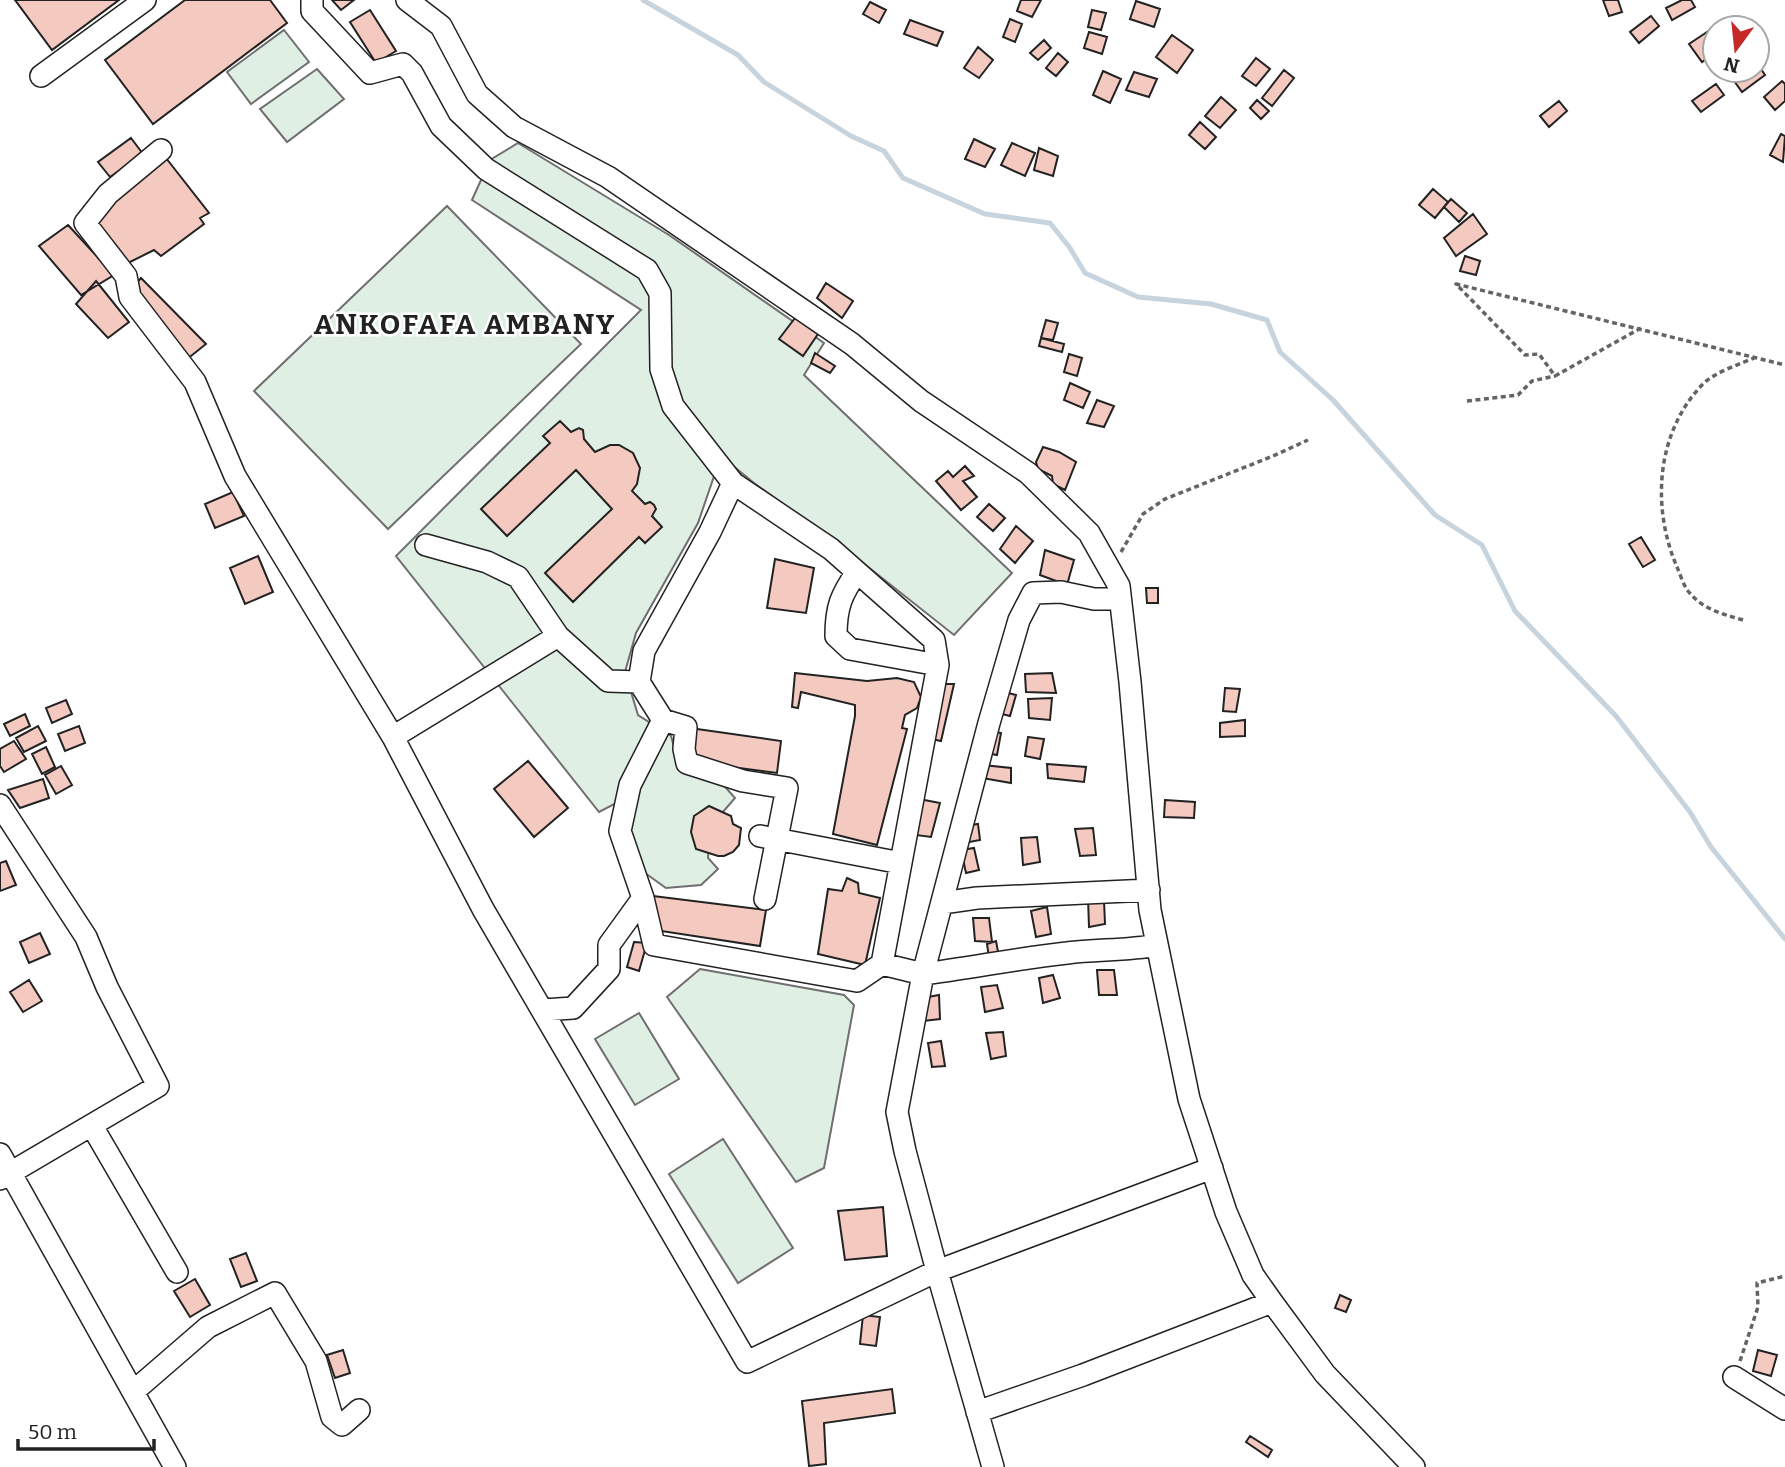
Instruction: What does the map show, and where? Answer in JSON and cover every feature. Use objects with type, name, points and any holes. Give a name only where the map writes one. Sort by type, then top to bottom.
[{"type":"street","points":[[41,76],[145,0]]},
{"type":"street","points":[[312,0],[312,11],[370,73],[402,64],[412,73],[441,126],[486,169],[647,270],[660,293],[661,369],[673,405],[733,483],[831,549],[934,640],[938,665],[882,964],[857,981],[654,945],[643,898],[620,831],[630,785],[663,720]]},
{"type":"street","points":[[407,0],[441,26],[477,94],[514,127],[608,177],[852,344],[921,401],[1028,473],[1089,533],[1119,586],[1149,890],[1157,945],[1189,1099],[1226,1212],[1253,1275],[1325,1374],[1414,1467]]},
{"type":"street","points":[[161,150],[108,194],[85,223],[126,276],[130,297],[195,382],[235,476],[393,737],[483,909],[747,1362],[937,1271],[1212,1168]]},
{"type":"street","points":[[733,483],[710,532],[644,652],[639,682],[663,720],[686,727],[684,749],[687,763],[743,781],[787,788],[769,838],[765,898]]},
{"type":"street","points":[[426,544],[487,562],[518,577],[558,636],[608,681],[639,682]]},
{"type":"street","points":[[858,572],[843,593],[836,614],[836,636],[850,649],[938,665]]},
{"type":"street","points":[[993,1467],[937,1271],[897,1111],[923,974],[1019,620],[1032,593],[1061,592],[1094,599],[1120,599]]},
{"type":"street","points":[[393,737],[558,636]]},
{"type":"street","points":[[0,805],[86,937],[107,988],[159,1086],[92,1126],[4,1168],[134,1391],[175,1467]]},
{"type":"street","points":[[769,838],[901,863]]},
{"type":"street","points":[[942,903],[977,898],[1149,890]]},
{"type":"street","points":[[543,1010],[573,1008],[609,970],[609,945],[643,898]]},
{"type":"street","points":[[882,964],[923,974],[1047,955],[1090,950],[1137,949],[1157,945]]},
{"type":"street","points":[[92,1126],[177,1272]]},
{"type":"street","points":[[134,1391],[208,1327],[275,1293],[316,1361],[332,1417],[342,1425],[359,1410]]},
{"type":"street","points":[[977,1412],[1083,1375],[1272,1302]]},
{"type":"street","points":[[1734,1377],[1785,1409]]},
{"type":"path","points":[[1555,376],[1539,354],[1525,355],[1456,284],[1785,365]]},
{"type":"path","points":[[1467,401],[1518,396],[1532,381],[1555,376],[1641,328]]},
{"type":"path","points":[[1743,620],[1711,610],[1687,590],[1667,543],[1660,488],[1667,444],[1684,407],[1706,381],[1756,357]]},
{"type":"path","points":[[1110,571],[1143,514],[1165,499],[1308,440]]},
{"type":"path","points":[[1734,1377],[1758,1307],[1757,1283],[1785,1276]]},
{"type":"green space","points":[[284,30],[309,62],[251,104],[227,72]]},
{"type":"green space","points":[[317,69],[344,99],[287,142],[260,109]]},
{"type":"green space","points":[[518,143],[669,235],[824,343],[804,375],[1012,573],[954,635],[721,456],[698,523],[636,633],[625,672],[638,715],[671,736],[680,768],[720,781],[735,798],[710,827],[708,858],[718,869],[701,885],[666,888],[631,863],[624,799],[599,812],[396,556],[641,310],[472,200],[490,160]]},
{"type":"green space","points":[[447,206],[581,344],[388,529],[254,391]]},
{"type":"green space","points":[[700,969],[844,995],[854,1005],[824,1168],[796,1182],[667,997]]},
{"type":"green space","points":[[639,1013],[679,1079],[635,1105],[595,1039]]},
{"type":"green space","points":[[723,1139],[793,1248],[738,1283],[669,1174]]},
{"type":"building","points":[[15,0],[119,0],[52,50]]},
{"type":"building","points":[[185,0],[270,0],[287,23],[153,124],[105,60]]},
{"type":"building","points":[[332,0],[354,0],[341,10]]},
{"type":"building","points":[[1021,0],[1041,0],[1032,17],[1017,11]]},
{"type":"building","points":[[1603,0],[1618,0],[1622,12],[1609,16]]},
{"type":"building","points":[[1682,0],[1691,0],[1695,7],[1672,20],[1666,8]]},
{"type":"building","points":[[1136,1],[1160,9],[1154,27],[1130,19]]},
{"type":"building","points":[[870,2],[886,10],[879,23],[863,14]]},
{"type":"building","points":[[370,10],[396,51],[376,63],[350,22]]},
{"type":"building","points":[[1092,10],[1106,13],[1101,30],[1088,27]]},
{"type":"building","points":[[1651,16],[1659,26],[1639,43],[1630,32]]},
{"type":"building","points":[[1010,19],[1022,24],[1015,42],[1003,37]]},
{"type":"building","points":[[910,20],[943,32],[937,46],[904,34]]},
{"type":"building","points":[[1089,32],[1107,37],[1102,54],[1084,48]]},
{"type":"building","points":[[1172,35],[1193,50],[1177,73],[1156,57]]},
{"type":"building","points":[[1701,36],[1701,61],[1689,44]]},
{"type":"building","points":[[1044,40],[1051,48],[1038,60],[1030,53]]},
{"type":"building","points":[[978,47],[993,60],[979,78],[964,68]]},
{"type":"building","points":[[1058,53],[1068,62],[1056,76],[1046,68]]},
{"type":"building","points":[[1256,58],[1270,69],[1256,86],[1242,76]]},
{"type":"building","points":[[1284,70],[1294,78],[1272,106],[1262,98]]},
{"type":"building","points":[[1103,71],[1121,79],[1110,103],[1093,95]]},
{"type":"building","points":[[1134,72],[1157,79],[1149,97],[1126,90]]},
{"type":"building","points":[[1782,81],[1785,84],[1785,101],[1775,110],[1764,97]]},
{"type":"building","points":[[1716,84],[1724,95],[1701,112],[1692,101]]},
{"type":"building","points":[[1736,84],[1753,84],[1742,92]]},
{"type":"building","points":[[1221,97],[1236,110],[1220,128],[1205,116]]},
{"type":"building","points":[[1257,100],[1269,111],[1261,119],[1250,108]]},
{"type":"building","points":[[1559,101],[1567,111],[1549,127],[1540,116]]},
{"type":"building","points":[[1200,122],[1216,137],[1205,149],[1189,135]]},
{"type":"building","points":[[1781,134],[1785,136],[1783,162],[1770,155]]},
{"type":"building","points":[[131,138],[143,154],[110,177],[98,162]]},
{"type":"building","points":[[974,139],[995,149],[985,167],[965,159]]},
{"type":"building","points":[[1012,143],[1035,153],[1025,176],[1001,165]]},
{"type":"building","points":[[1039,148],[1058,156],[1053,176],[1034,170]]},
{"type":"building","points":[[166,158],[209,213],[200,218],[204,224],[161,256],[154,250],[120,267],[77,224]]},
{"type":"building","points":[[1433,189],[1448,202],[1435,218],[1419,205]]},
{"type":"building","points":[[1451,199],[1467,213],[1459,222],[1444,207]]},
{"type":"building","points":[[1473,214],[1487,234],[1456,256],[1444,238]]},
{"type":"building","points":[[68,225],[114,275],[81,295],[39,246]]},
{"type":"building","points":[[1465,256],[1480,261],[1476,275],[1460,271]]},
{"type":"building","points":[[141,278],[206,344],[186,360],[124,297]]},
{"type":"building","points":[[96,281],[129,322],[108,338],[76,304]]},
{"type":"building","points":[[826,283],[853,301],[842,318],[817,298]]},
{"type":"building","points":[[795,318],[818,334],[803,356],[779,339]]},
{"type":"building","points":[[1046,320],[1058,323],[1053,340],[1041,338]]},
{"type":"building","points":[[1041,338],[1064,344],[1062,352],[1039,346]]},
{"type":"building","points":[[815,353],[835,366],[830,373],[811,363]]},
{"type":"building","points":[[1069,354],[1082,358],[1077,376],[1064,372]]},
{"type":"building","points":[[1070,383],[1090,392],[1083,408],[1064,400]]},
{"type":"building","points":[[1097,400],[1114,406],[1104,427],[1087,423]]},
{"type":"building","points":[[560,421],[571,432],[579,428],[583,430],[584,439],[595,452],[610,445],[619,445],[633,453],[640,468],[637,484],[632,491],[645,504],[650,502],[654,505],[656,509],[652,516],[662,527],[645,543],[639,537],[573,602],[545,573],[612,509],[576,470],[507,536],[481,509],[550,443],[543,436]]},
{"type":"building","points":[[1043,447],[1076,462],[1065,490],[1053,484],[1052,476],[1038,469],[1036,462]]},
{"type":"building","points":[[965,466],[974,476],[963,481],[977,497],[961,510],[936,481],[948,471],[953,477]]},
{"type":"building","points":[[233,492],[244,516],[215,528],[205,504]]},
{"type":"building","points":[[989,504],[1005,518],[993,531],[977,517]]},
{"type":"building","points":[[1016,526],[1033,541],[1015,563],[1000,549]]},
{"type":"building","points":[[1641,537],[1655,560],[1643,567],[1629,544]]},
{"type":"building","points":[[1045,550],[1074,560],[1067,585],[1040,575]]},
{"type":"building","points":[[258,556],[273,592],[245,604],[230,568]]},
{"type":"building","points":[[775,559],[814,568],[806,613],[767,608]]},
{"type":"building","points":[[1146,588],[1158,588],[1158,603],[1147,603]]},
{"type":"building","points":[[795,673],[867,681],[897,678],[914,682],[921,697],[917,708],[905,715],[902,728],[907,729],[877,845],[833,834],[855,705],[801,692],[798,708],[792,707]]},
{"type":"building","points":[[1052,673],[1056,693],[1026,692],[1025,674]]},
{"type":"building","points":[[935,684],[954,684],[941,741],[922,737]]},
{"type":"building","points":[[1225,688],[1240,689],[1236,712],[1223,711]]},
{"type":"building","points":[[997,690],[1016,695],[1010,716],[994,712]]},
{"type":"building","points":[[1052,698],[1050,720],[1029,718],[1028,699]]},
{"type":"building","points":[[66,700],[72,714],[52,723],[46,708]]},
{"type":"building","points":[[25,714],[30,726],[10,736],[4,724]]},
{"type":"building","points":[[1245,720],[1245,736],[1220,737],[1220,723]]},
{"type":"building","points":[[38,726],[46,741],[24,752],[16,738]]},
{"type":"building","points":[[79,726],[85,743],[65,751],[58,734]]},
{"type":"building","points":[[683,727],[781,741],[777,773],[678,760]]},
{"type":"building","points":[[987,730],[1001,733],[997,755],[982,752]]},
{"type":"building","points":[[1028,737],[1044,739],[1040,759],[1025,756]]},
{"type":"building","points":[[14,741],[26,759],[4,772],[0,766],[0,749]]},
{"type":"building","points":[[46,747],[55,767],[42,774],[32,754]]},
{"type":"building","points":[[528,761],[568,808],[534,837],[494,789]]},
{"type":"building","points":[[1047,764],[1086,767],[1084,782],[1048,778]]},
{"type":"building","points":[[983,765],[1011,768],[1011,783],[982,778]]},
{"type":"building","points":[[61,766],[72,785],[56,794],[45,775]]},
{"type":"building","points":[[43,779],[49,798],[20,808],[8,790]]},
{"type":"building","points":[[914,798],[940,803],[931,837],[908,834]]},
{"type":"building","points":[[1165,800],[1195,802],[1194,818],[1164,817]]},
{"type":"building","points":[[709,806],[731,816],[733,824],[741,828],[739,845],[724,856],[696,849],[691,832],[694,816]]},
{"type":"building","points":[[978,824],[980,840],[964,843],[964,826]]},
{"type":"building","points":[[1093,828],[1096,855],[1080,856],[1075,829]]},
{"type":"building","points":[[1037,837],[1040,862],[1023,865],[1021,838]]},
{"type":"building","points":[[974,848],[979,870],[966,873],[961,850]]},
{"type":"building","points":[[6,861],[16,885],[0,891],[0,863]]},
{"type":"building","points":[[847,878],[858,883],[859,893],[880,898],[865,965],[818,954],[828,889],[842,891]]},
{"type":"building","points":[[653,896],[766,910],[760,946],[648,929]]},
{"type":"building","points":[[1088,898],[1104,900],[1105,924],[1089,927]]},
{"type":"building","points":[[1047,907],[1051,934],[1036,937],[1031,911]]},
{"type":"building","points":[[973,918],[989,918],[992,942],[975,941]]},
{"type":"building","points":[[40,933],[50,954],[29,963],[20,942]]},
{"type":"building","points":[[996,941],[999,957],[989,958],[987,944]]},
{"type":"building","points":[[634,942],[647,943],[639,971],[627,967]]},
{"type":"building","points":[[1097,970],[1114,970],[1117,995],[1099,995]]},
{"type":"building","points":[[1053,975],[1060,998],[1043,1003],[1039,978]]},
{"type":"building","points":[[29,980],[42,1001],[23,1012],[10,992]]},
{"type":"building","points":[[997,985],[1003,1008],[985,1012],[981,987]]},
{"type":"building","points":[[939,995],[940,1019],[923,1021],[922,998]]},
{"type":"building","points":[[1003,1032],[1006,1056],[991,1059],[986,1033]]},
{"type":"building","points":[[941,1041],[945,1066],[932,1067],[928,1043]]},
{"type":"building","points":[[883,1207],[887,1256],[845,1260],[838,1211]]},
{"type":"building","points":[[246,1253],[257,1281],[241,1287],[230,1259]]},
{"type":"building","points":[[195,1279],[210,1305],[190,1317],[174,1291]]},
{"type":"building","points":[[1340,1295],[1351,1300],[1346,1312],[1335,1308]]},
{"type":"building","points":[[863,1315],[880,1317],[876,1346],[860,1344]]},
{"type":"building","points":[[343,1350],[350,1373],[335,1378],[327,1355]]},
{"type":"building","points":[[1758,1350],[1777,1355],[1771,1376],[1753,1371]]},
{"type":"building","points":[[892,1389],[895,1413],[824,1423],[826,1464],[809,1466],[802,1401]]},
{"type":"building","points":[[1250,1436],[1272,1450],[1268,1457],[1246,1442]]},
{"type":"waterway","points":[[643,0],[738,55],[764,82],[851,136],[884,151],[903,178],[985,214],[1050,223],[1085,273],[1138,297],[1211,304],[1267,320],[1280,352],[1333,400],[1435,515],[1482,545],[1515,611],[1616,716],[1690,812],[1711,847],[1785,939]]},
{"type":"district","name":"ANKOFAFA AMBANY","points":[[465,324]]}]
